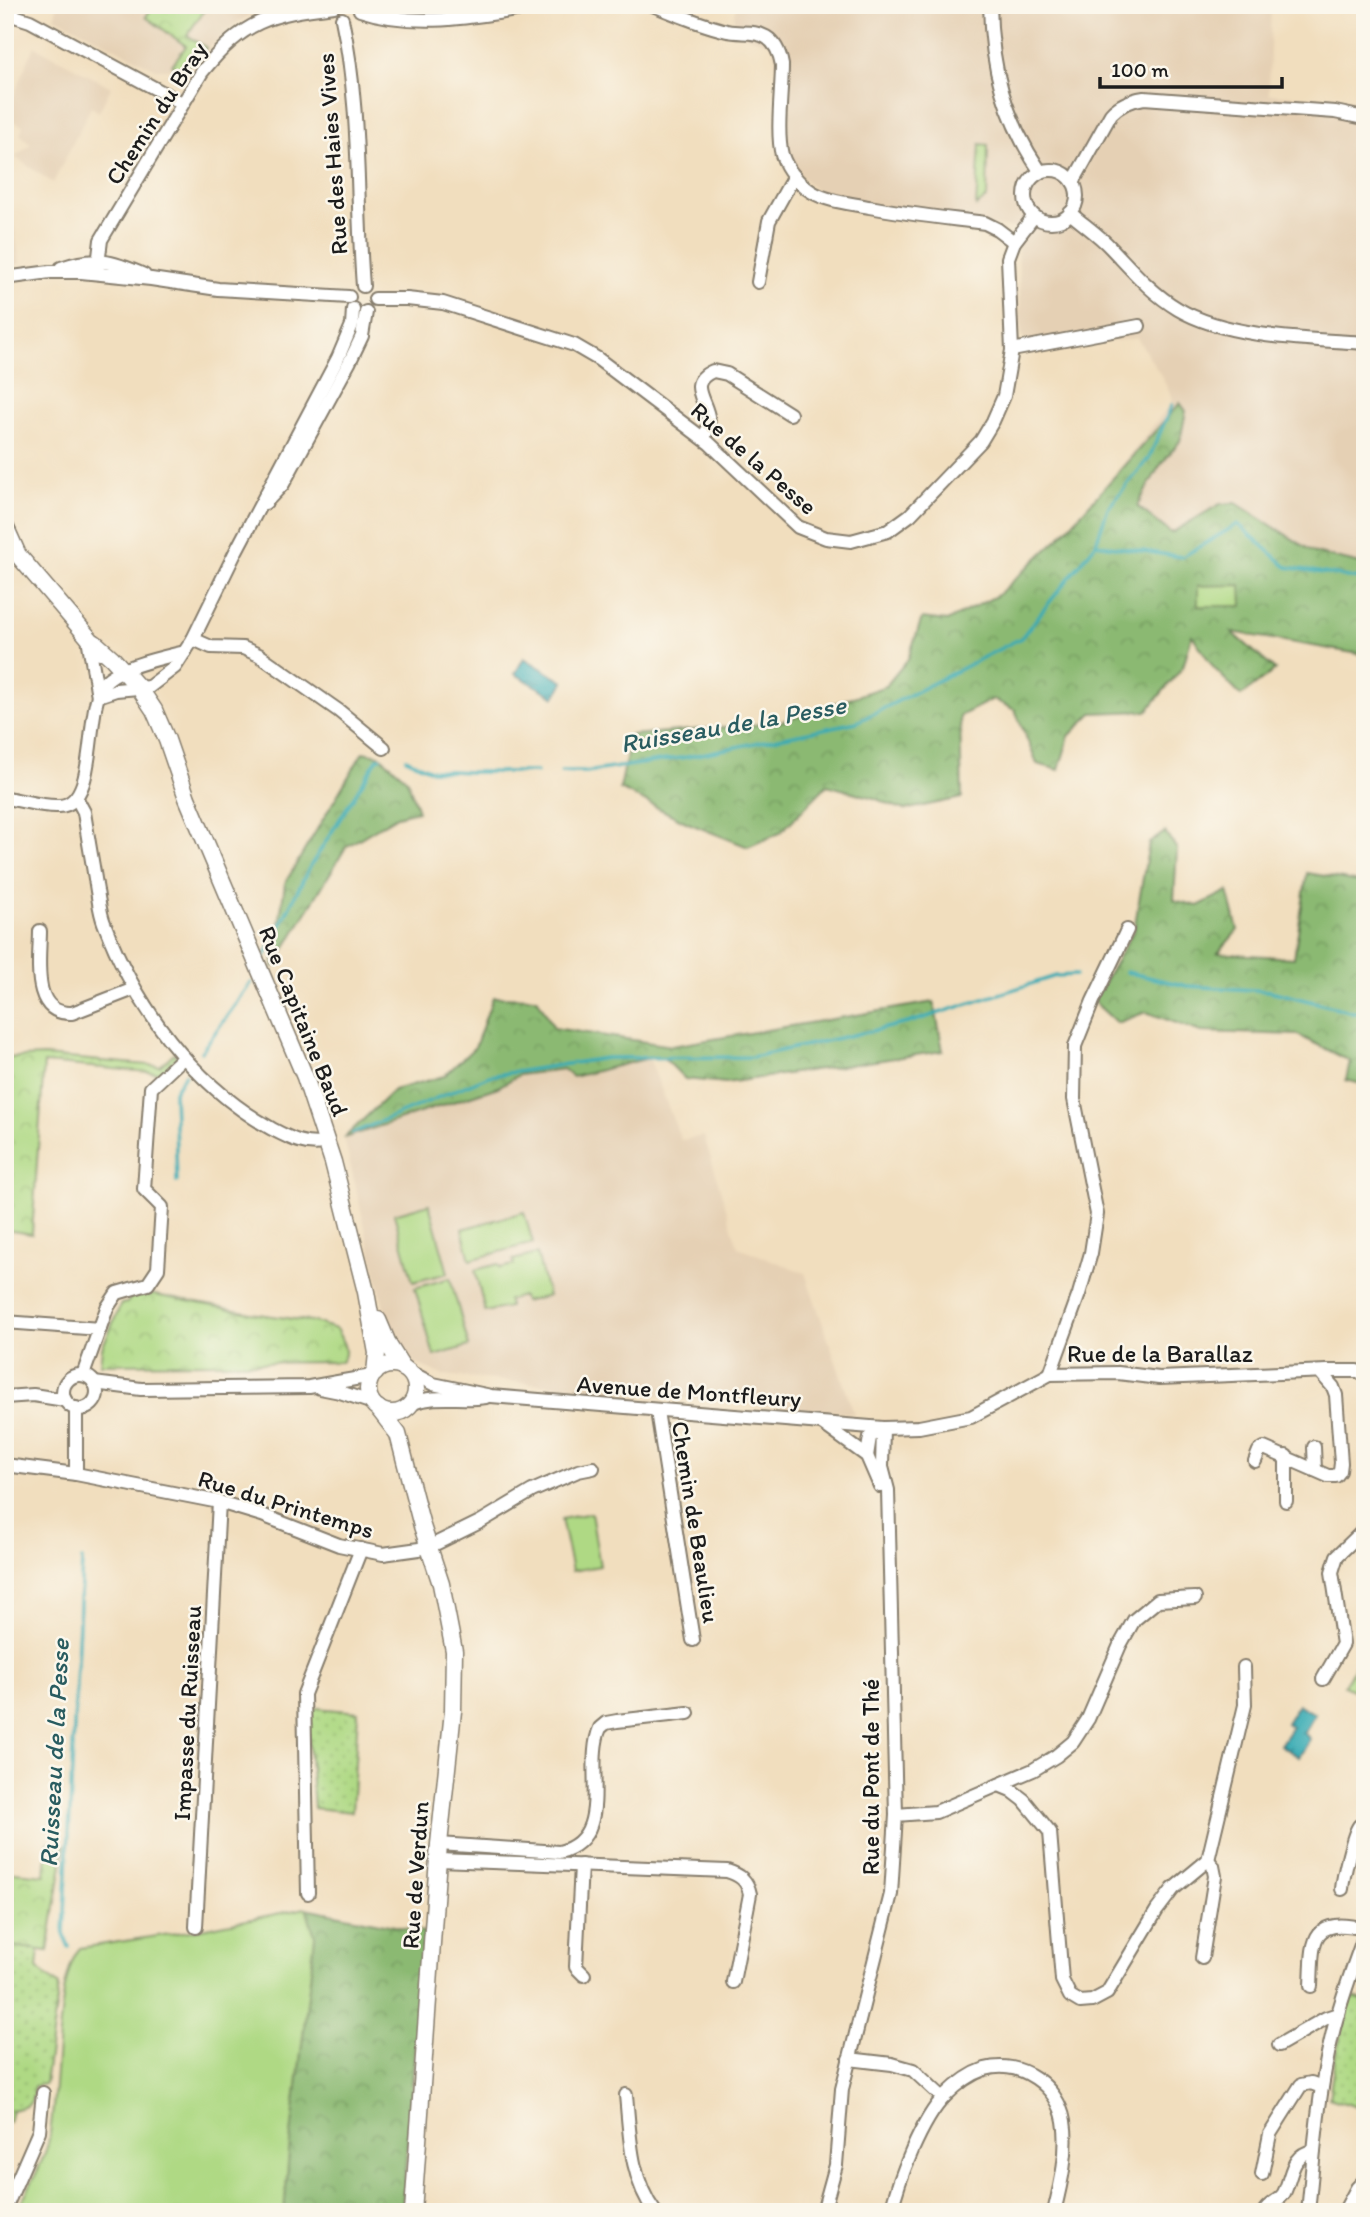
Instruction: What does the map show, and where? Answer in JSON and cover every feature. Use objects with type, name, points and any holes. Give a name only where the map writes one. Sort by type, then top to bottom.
[{"type":"main road","name":"Rue Capitaine Baud","points":[[5,526],[18,555],[40,583],[154,710],[177,774],[305,1077],[328,1142],[366,1292],[376,1346],[373,1374]]},
{"type":"main road","name":"Rue Capitaine Baud","points":[[366,1292],[389,1346],[405,1369]]},
{"type":"main road","points":[[391,1365],[405,1369],[416,1387],[409,1406],[395,1412],[376,1406],[368,1387],[373,1374],[391,1365]]},
{"type":"main road","name":"Rue de Verdun","points":[[376,1406],[398,1434],[422,1526],[430,1545],[449,1619],[454,1651],[453,1711],[438,1852],[413,2212]]},
{"type":"main road","name":"Rue de Verdun","points":[[409,1406],[407,1434],[430,1526],[430,1545]]},
{"type":"street","points":[[8,5],[30,21],[182,103]]},
{"type":"street","points":[[334,5],[336,14],[342,19],[353,19],[360,8],[383,18],[425,20],[463,18],[545,5]]},
{"type":"street","name":"Chemin du Bray","points":[[98,267],[101,240],[182,103],[222,47],[248,27],[283,13],[334,5]]},
{"type":"street","points":[[653,5],[706,25],[732,32],[753,32],[773,44],[780,54],[782,65],[783,158],[794,176],[811,191],[828,199],[904,213],[985,223],[1014,242]]},
{"type":"street","points":[[990,5],[991,33],[1006,108],[1040,171]]},
{"type":"street","points":[[5,13],[30,21]]},
{"type":"street","name":"Rue des Haies Vives","points":[[342,19],[355,116],[363,286]]},
{"type":"street","points":[[1073,182],[1111,114],[1116,108],[1132,100],[1144,98],[1335,112],[1364,118]]},
{"type":"street","points":[[1056,170],[1073,182],[1077,197],[1070,213],[1060,220],[1053,222],[1034,216],[1027,209],[1024,195],[1030,179],[1040,171],[1056,170]]},
{"type":"street","points":[[758,282],[769,220],[794,176]]},
{"type":"street","points":[[1070,213],[1108,245],[1150,289],[1179,310],[1205,322],[1229,329],[1365,343]]},
{"type":"street","name":"Rue de la Pesse","points":[[375,299],[443,303],[574,345],[703,438],[791,521],[806,532],[840,541],[888,531],[910,515],[982,441],[1004,396],[1012,349],[1008,268],[1010,251],[1034,216]]},
{"type":"street","points":[[5,278],[50,272],[83,261],[98,267],[119,264],[150,278],[218,289],[356,306],[373,305],[375,299],[371,290],[363,286],[355,288],[356,306],[362,336],[355,351],[284,484],[256,514],[194,639],[175,667],[149,687],[116,690],[98,696]]},
{"type":"street","points":[[1012,349],[1139,326]]},
{"type":"street","points":[[703,438],[709,430],[710,418],[699,389],[703,377],[713,371],[727,374],[790,414]]},
{"type":"street","points":[[91,638],[98,696]]},
{"type":"street","points":[[194,639],[211,647],[250,650],[339,711],[384,748]]},
{"type":"street","points":[[5,797],[58,806],[69,805],[76,799],[85,778],[98,696],[103,683],[119,671],[185,652]]},
{"type":"street","points":[[76,799],[84,813],[103,920],[134,989],[181,1055],[233,1104],[267,1126],[301,1142],[328,1142]]},
{"type":"street","points":[[1050,1374],[1079,1294],[1091,1253],[1097,1214],[1074,1099],[1075,1046],[1127,930]]},
{"type":"street","points":[[40,931],[40,984],[44,1000],[52,1008],[72,1013],[134,989]]},
{"type":"street","points":[[83,1375],[107,1308],[117,1293],[148,1284],[158,1269],[162,1207],[144,1189],[152,1088],[181,1055]]},
{"type":"street","points":[[5,1322],[100,1329]]},
{"type":"street","name":"Avenue de Montfleury","points":[[405,1369],[433,1384],[491,1396],[883,1428]]},
{"type":"street","name":"Rue de la Barallaz","points":[[883,1428],[941,1424],[971,1417],[1050,1374],[1118,1373],[1159,1378],[1357,1371],[1365,1374]]},
{"type":"street","points":[[1255,1461],[1259,1451],[1264,1448],[1328,1476],[1336,1476],[1340,1471],[1336,1395],[1333,1387],[1320,1372]]},
{"type":"street","points":[[309,1387],[373,1374]]},
{"type":"street","points":[[33,1395],[76,1375],[83,1375],[94,1383],[141,1390]]},
{"type":"street","points":[[65,1400],[63,1393],[66,1381]]},
{"type":"street","points":[[5,1397],[33,1395],[65,1400],[76,1408],[84,1408],[96,1397],[94,1383]]},
{"type":"street","points":[[96,1397],[141,1390],[309,1387],[340,1392],[376,1406]]},
{"type":"street","name":"Avenue de Montfleury","points":[[409,1406],[433,1397],[466,1400],[491,1396]]},
{"type":"street","points":[[76,1408],[76,1474]]},
{"type":"street","name":"Chemin de Beaulieu","points":[[657,1411],[694,1640]]},
{"type":"street","points":[[820,1423],[867,1456],[870,1437],[883,1428]]},
{"type":"street","points":[[883,1450],[905,1427]]},
{"type":"street","name":"Rue du Pont de Thé","points":[[823,2212],[836,2165],[842,2090],[889,1906],[896,1815],[888,1490],[882,1467],[883,1428]]},
{"type":"street","points":[[1314,1447],[1315,1470]]},
{"type":"street","name":"Rue du Pont de Thé","points":[[867,1456],[887,1502]]},
{"type":"street","points":[[1286,1456],[1286,1501]]},
{"type":"street","name":"Rue du Printemps","points":[[5,1465],[76,1474],[219,1502],[262,1515],[339,1545],[383,1554],[430,1545]]},
{"type":"street","points":[[430,1545],[480,1522],[532,1491],[578,1471],[593,1468]]},
{"type":"street","name":"Impasse du Ruisseau","points":[[196,1927],[219,1502]]},
{"type":"street","points":[[1323,1679],[1343,1644],[1332,1572],[1338,1556],[1365,1529]]},
{"type":"street","points":[[308,1893],[304,1694],[361,1549]]},
{"type":"street","points":[[896,1815],[936,1812],[999,1785],[1056,1756],[1073,1741],[1088,1719],[1120,1645],[1134,1620],[1158,1600],[1195,1598]]},
{"type":"street","points":[[999,1785],[1024,1800],[1050,1832],[1062,1980],[1070,1996],[1080,2002],[1093,2001],[1107,1993],[1157,1910],[1173,1889],[1208,1860],[1245,1705],[1244,1667]]},
{"type":"street","points":[[438,1852],[559,1852],[570,1849],[588,1830],[593,1819],[596,1746],[600,1728],[606,1723],[617,1721],[688,1713]]},
{"type":"street","points":[[1342,1889],[1355,1831],[1359,1826],[1365,1826]]},
{"type":"street","points":[[438,1852],[581,1865],[727,1871],[737,1874],[747,1883],[750,1894],[733,1982]]},
{"type":"street","points":[[1202,1958],[1215,1876],[1213,1866],[1208,1860]]},
{"type":"street","points":[[581,1865],[576,1967],[584,1975]]},
{"type":"street","points":[[1308,2212],[1322,2087],[1338,2014],[1365,1931],[1345,1924],[1326,1927],[1315,1936],[1311,1986]]},
{"type":"street","points":[[1279,2045],[1325,2018],[1338,2014]]},
{"type":"street","points":[[849,2059],[892,2064],[914,2070],[943,2098]]},
{"type":"street","points":[[891,2212],[902,2174],[922,2132],[943,2098],[971,2075],[996,2067],[1025,2072],[1040,2080],[1053,2092],[1060,2106],[1066,2136],[1054,2212]]},
{"type":"street","points":[[1262,2174],[1270,2134],[1301,2085],[1311,2083],[1322,2087]]},
{"type":"street","points":[[5,2209],[39,2132],[43,2093]]},
{"type":"street","points":[[626,2095],[631,2145],[639,2185],[655,2212]]},
{"type":"street","points":[[1264,2212],[1267,2206],[1283,2196],[1296,2160],[1305,2152],[1314,2150]]},
{"type":"street","points":[[1344,2212],[1357,2188],[1365,2180]]},
{"type":"shaded area","points":[[57,5],[279,6],[253,14],[235,24],[206,48],[195,62],[172,69],[156,69],[55,17]]},
{"type":"shaded area","points":[[736,5],[1271,5],[1269,94],[1365,101],[1365,565],[1315,553],[1236,503],[1220,504],[1171,534],[1136,506],[1159,467],[1180,441],[1180,403],[1110,481],[1173,400],[1137,338],[1030,353],[1022,336],[1017,229],[823,198],[783,157],[783,110],[773,44],[732,32]]},
{"type":"shaded area","points":[[34,46],[111,87],[99,112],[91,107],[53,183],[15,157],[31,144],[20,134],[23,126],[5,117]]},
{"type":"shaded area","points":[[5,168],[20,264],[5,266]]},
{"type":"shaded area","points":[[649,1058],[681,1140],[704,1136],[738,1247],[805,1273],[854,1414],[443,1375],[416,1364],[398,1343],[385,1312],[344,1138],[498,1087],[519,1075],[563,1069],[573,1077]]},
{"type":"green space","points":[[153,5],[208,5],[187,35],[206,48],[195,62],[177,69],[172,65],[186,46],[146,17]]},
{"type":"green space","points":[[980,144],[988,145],[987,198],[976,206]]},
{"type":"green space","points":[[1180,403],[1186,411],[1180,441],[1159,467],[1137,506],[1171,533],[1220,504],[1236,503],[1315,553],[1365,565],[1365,655],[1232,632],[1275,670],[1241,696],[1214,668],[1192,635],[1183,667],[1147,711],[1092,713],[1069,736],[1059,770],[1037,764],[1015,710],[993,699],[960,716],[962,798],[904,810],[874,798],[827,785],[780,833],[748,847],[688,823],[620,789],[631,735],[777,723],[886,686],[908,659],[922,618],[947,621],[998,595],[1061,536]]},
{"type":"green space","points":[[1241,585],[1242,606],[1198,606],[1198,586]]},
{"type":"green space","points":[[363,752],[379,755],[407,779],[418,811],[397,816],[346,847],[273,968],[285,883]]},
{"type":"green space","points":[[1165,832],[1177,849],[1174,900],[1198,906],[1228,891],[1238,930],[1218,953],[1294,958],[1307,873],[1360,882],[1365,877],[1365,1085],[1346,1080],[1350,1061],[1298,1035],[1201,1032],[1146,1012],[1117,1023],[1093,1001],[1134,930],[1149,843]]},
{"type":"green space","points":[[493,997],[537,998],[554,1028],[672,1046],[934,1002],[943,1051],[726,1083],[685,1079],[664,1058],[649,1058],[573,1077],[563,1069],[519,1075],[498,1087],[344,1138],[394,1090],[444,1076],[475,1047]]},
{"type":"green space","points":[[174,1053],[177,1057],[160,1073],[44,1063],[32,1234],[5,1230],[5,1058],[44,1056],[160,1066]]},
{"type":"green space","points":[[429,1204],[448,1273],[413,1282],[394,1214]]},
{"type":"green space","points":[[524,1212],[533,1243],[470,1260],[462,1229]]},
{"type":"green space","points":[[537,1254],[548,1296],[524,1302],[522,1296],[508,1300],[509,1307],[485,1312],[475,1270],[498,1264],[500,1268],[514,1265],[513,1260]]},
{"type":"green space","points":[[450,1278],[469,1346],[434,1356],[415,1288]]},
{"type":"green space","points":[[149,1294],[315,1322],[336,1329],[344,1346],[344,1358],[341,1362],[100,1364],[102,1348],[121,1304],[127,1303],[131,1297]]},
{"type":"green space","points":[[591,1513],[600,1566],[572,1571],[561,1519]]},
{"type":"green space","points":[[1365,1647],[1365,1696],[1344,1686]]},
{"type":"green space","points":[[306,1707],[358,1712],[352,1812],[314,1808]]},
{"type":"green space","points":[[48,1842],[65,1845],[48,1951],[5,1945],[5,1871],[45,1875]]},
{"type":"green space","points":[[306,1908],[424,1932],[402,2212],[284,2212],[315,1936]]},
{"type":"green space","points":[[306,1908],[315,1936],[284,2212],[17,2212],[48,2143],[61,2011],[72,1963],[80,1948],[196,1930]]},
{"type":"green space","points":[[5,1945],[39,1949],[37,1968],[59,1986],[45,2084],[34,2086],[30,2104],[12,2110],[9,2122],[5,2121]]},
{"type":"green space","points":[[1352,1996],[1365,2001],[1365,2093],[1360,2108],[1329,2098],[1336,2053]]},
{"type":"water","points":[[524,658],[564,682],[555,697],[515,674]]},
{"type":"water","points":[[1298,1704],[1315,1714],[1304,1733],[1310,1739],[1299,1757],[1280,1745],[1292,1727],[1286,1723]]},
{"type":"waterway","points":[[1096,543],[1108,508],[1149,458],[1172,405]]},
{"type":"waterway","name":"Ruisseau de la Pesse","points":[[561,772],[586,772],[687,757],[857,722],[1021,638],[1096,544],[1182,557],[1238,524],[1287,567],[1365,580]]},
{"type":"waterway","name":"Ruisseau de la Pesse","points":[[265,956],[308,870],[378,758],[381,758]]},
{"type":"waterway","name":"Ruisseau de la Pesse","points":[[406,759],[431,770],[536,772]]},
{"type":"waterway","points":[[1126,972],[1187,986],[1270,991],[1365,1015]]},
{"type":"waterway","points":[[353,1133],[489,1076],[606,1058],[752,1057],[908,1023],[1056,976],[1076,975]]},
{"type":"waterway","name":"Ruisseau de la Pesse","points":[[201,1052],[251,983]]},
{"type":"waterway","name":"Ruisseau de la Pesse","points":[[177,1182],[174,1092],[185,1074]]},
{"type":"waterway","name":"Ruisseau de la Pesse","points":[[69,1947],[64,1934],[82,1560]]}]
